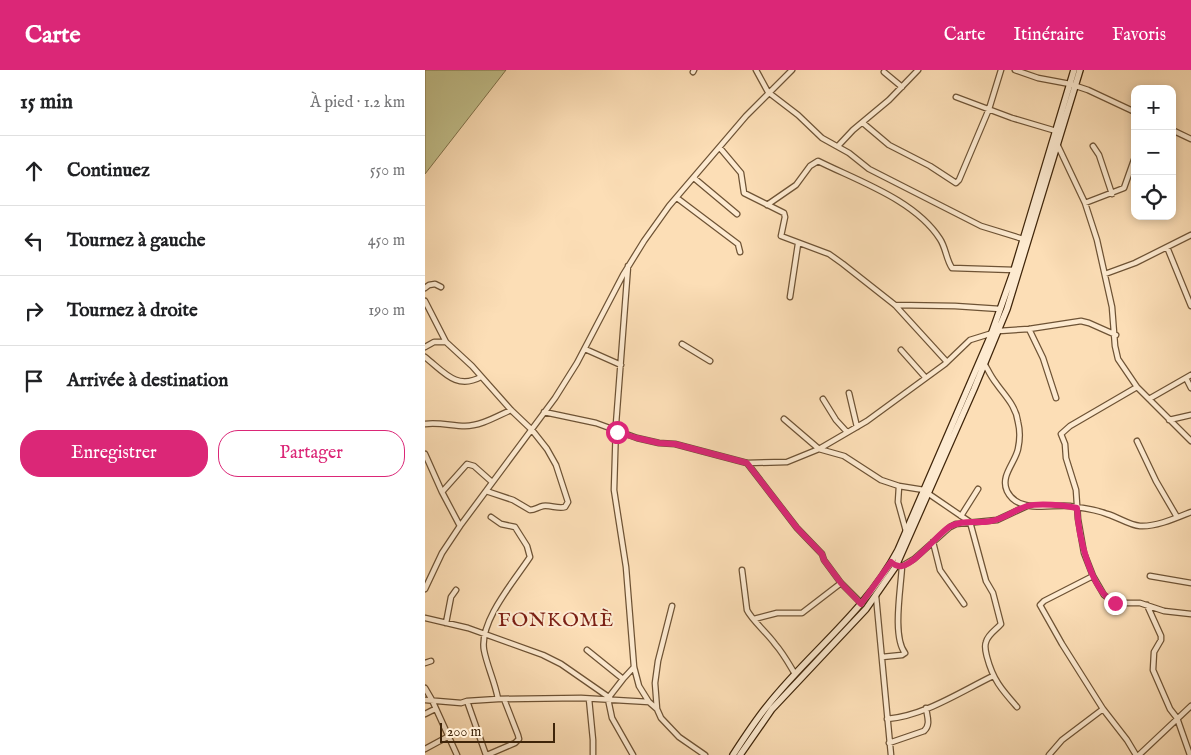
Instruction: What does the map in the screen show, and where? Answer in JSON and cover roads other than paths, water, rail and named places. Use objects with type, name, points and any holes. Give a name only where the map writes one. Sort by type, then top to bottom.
[{"type":"street","points":[[756,70],[768,92],[798,115],[822,138],[849,153],[869,169],[974,223],[1023,239]]},
{"type":"street","points":[[425,589],[442,553],[460,526],[555,398],[585,349],[628,265],[644,241],[677,198],[746,116],[792,70]]},
{"type":"street","points":[[838,146],[918,70]]},
{"type":"street","points":[[863,123],[889,145],[956,183],[959,180],[989,109],[1001,70]]},
{"type":"street","points":[[1015,70],[1038,78],[1073,85],[1105,97],[1131,110]]},
{"type":"street","points":[[882,657],[905,653],[901,647],[898,620],[897,565],[906,531],[926,492],[999,331],[1058,146],[1073,85],[1074,70]]},
{"type":"street","points":[[740,755],[772,709],[866,609],[897,565],[991,335],[1014,270],[1056,131],[1080,70]]},
{"type":"street","points":[[884,72],[902,87]]},
{"type":"street","points":[[957,97],[1012,118],[1056,131]]},
{"type":"street","points":[[1176,132],[1191,139]]},
{"type":"street","points":[[1058,146],[1085,203],[1097,240],[1112,307],[1118,359],[1137,387],[1191,441]]},
{"type":"street","points":[[1093,146],[1099,155],[1112,194]]},
{"type":"street","points":[[720,148],[741,173],[744,193],[785,215],[781,236],[833,257],[895,305],[947,362]]},
{"type":"street","points":[[767,205],[796,185],[809,166],[818,162],[903,204],[927,224],[940,238],[952,268],[1014,270]]},
{"type":"street","points":[[1085,203],[1124,188],[1131,168]]},
{"type":"street","points":[[694,178],[737,214]]},
{"type":"street","points":[[677,198],[738,244],[740,252]]},
{"type":"street","points":[[1105,274],[1135,263],[1191,234]]},
{"type":"street","points":[[790,297],[798,244]]},
{"type":"street","points":[[1167,247],[1191,306]]},
{"type":"street","points":[[628,265],[616,424],[614,490],[626,568],[634,667],[639,686],[649,702],[657,709]]},
{"type":"street","points":[[425,288],[435,284],[441,287]]},
{"type":"street","points":[[425,301],[446,342],[472,366],[511,410],[532,430],[547,449],[556,465],[568,502],[565,507],[560,509],[541,506],[535,510],[530,510],[513,500],[486,491]]},
{"type":"street","points":[[895,305],[1000,309]]},
{"type":"street","points":[[544,412],[596,422],[617,432],[637,438],[659,443],[675,444],[747,463],[787,462],[819,449],[857,427],[947,362],[967,342],[999,331],[1029,330],[1081,321],[1116,335]]},
{"type":"street","points":[[1029,330],[1043,358],[1056,398]]},
{"type":"street","points":[[435,342],[439,331]]},
{"type":"street","points":[[425,347],[435,342],[446,342]]},
{"type":"street","points":[[682,344],[710,361]]},
{"type":"street","points":[[585,349],[621,365]]},
{"type":"street","points":[[901,350],[925,377]]},
{"type":"street","points":[[425,357],[461,382],[471,382],[481,377]]},
{"type":"street","points":[[984,363],[997,385],[1010,401],[1018,421],[1019,448],[1006,475],[1005,485],[1008,493],[1018,503],[1029,506],[1057,505],[1099,511],[1139,526],[1151,525],[1191,512]]},
{"type":"street","points":[[1149,399],[1191,375]]},
{"type":"street","points":[[1186,378],[1191,388]]},
{"type":"street","points":[[1137,387],[1070,426],[1061,434],[1074,482],[1084,553],[1093,576],[1109,600],[1119,604],[1133,602],[1164,611],[1191,614]]},
{"type":"street","points":[[849,393],[857,427]]},
{"type":"street","points":[[823,399],[836,420],[847,432]]},
{"type":"street","points":[[425,424],[472,425],[511,410]]},
{"type":"street","points":[[1169,420],[1191,416]]},
{"type":"street","points":[[784,419],[819,449],[844,456],[881,480],[926,492],[945,503],[970,522],[984,574],[993,593],[1000,621],[999,626],[990,635],[985,646],[997,684],[1017,707]]},
{"type":"street","points":[[1137,441],[1156,481],[1177,517]]},
{"type":"street","points":[[425,454],[460,526]]},
{"type":"street","points":[[747,463],[797,528],[822,554],[824,560],[841,583],[861,604]]},
{"type":"street","points":[[442,492],[467,464],[474,466],[493,482]]},
{"type":"street","points":[[899,486],[898,502],[906,531]]},
{"type":"street","points":[[961,516],[978,489]]},
{"type":"street","points":[[733,755],[767,705],[897,565],[933,542],[950,527],[970,522],[997,520],[1029,506]]},
{"type":"street","points":[[491,517],[501,524],[515,527],[527,546],[531,557],[502,599],[484,635],[484,648],[498,699]]},
{"type":"street","points":[[933,542],[940,570],[964,604]]},
{"type":"street","points":[[742,570],[749,616],[754,619],[777,646],[795,674]]},
{"type":"street","points":[[425,572],[431,575]]},
{"type":"street","points":[[1093,576],[1044,601],[1040,605],[1061,644],[1103,709],[1138,755],[1191,706]]},
{"type":"street","points":[[1150,576],[1191,583]]},
{"type":"street","points":[[754,619],[777,614],[802,613],[841,583]]},
{"type":"street","points":[[446,623],[451,597],[455,590]]},
{"type":"street","points":[[876,596],[891,755]]},
{"type":"street","points":[[1147,605],[1161,636],[1161,640],[1154,652],[1153,670],[1170,709],[1177,718],[1190,755]]},
{"type":"street","points":[[672,606],[658,661],[655,683],[657,709],[661,718],[679,737],[705,755]]},
{"type":"street","points":[[425,618],[468,628],[517,645],[561,664],[609,698]]},
{"type":"street","points":[[587,650],[623,679]]},
{"type":"street","points":[[425,663],[431,661]]},
{"type":"street","points":[[633,755],[612,718],[609,698],[634,667]]},
{"type":"street","points":[[887,719],[908,715],[926,708],[993,676]]},
{"type":"street","points":[[425,688],[457,755]]},
{"type":"street","points":[[425,700],[461,703],[498,699],[609,698],[649,702]]},
{"type":"street","points":[[467,701],[486,755],[515,743],[519,739],[504,699]]},
{"type":"street","points":[[589,699],[593,755]]},
{"type":"street","points":[[889,743],[924,731],[929,723],[926,708]]},
{"type":"street","points":[[425,714],[435,709]]},
{"type":"street","points":[[1049,755],[1062,740],[1103,709]]},
{"type":"street","points":[[425,749],[449,736]]},
{"type":"district","name":"FONKOMÈ","points":[[556,620]]}]
